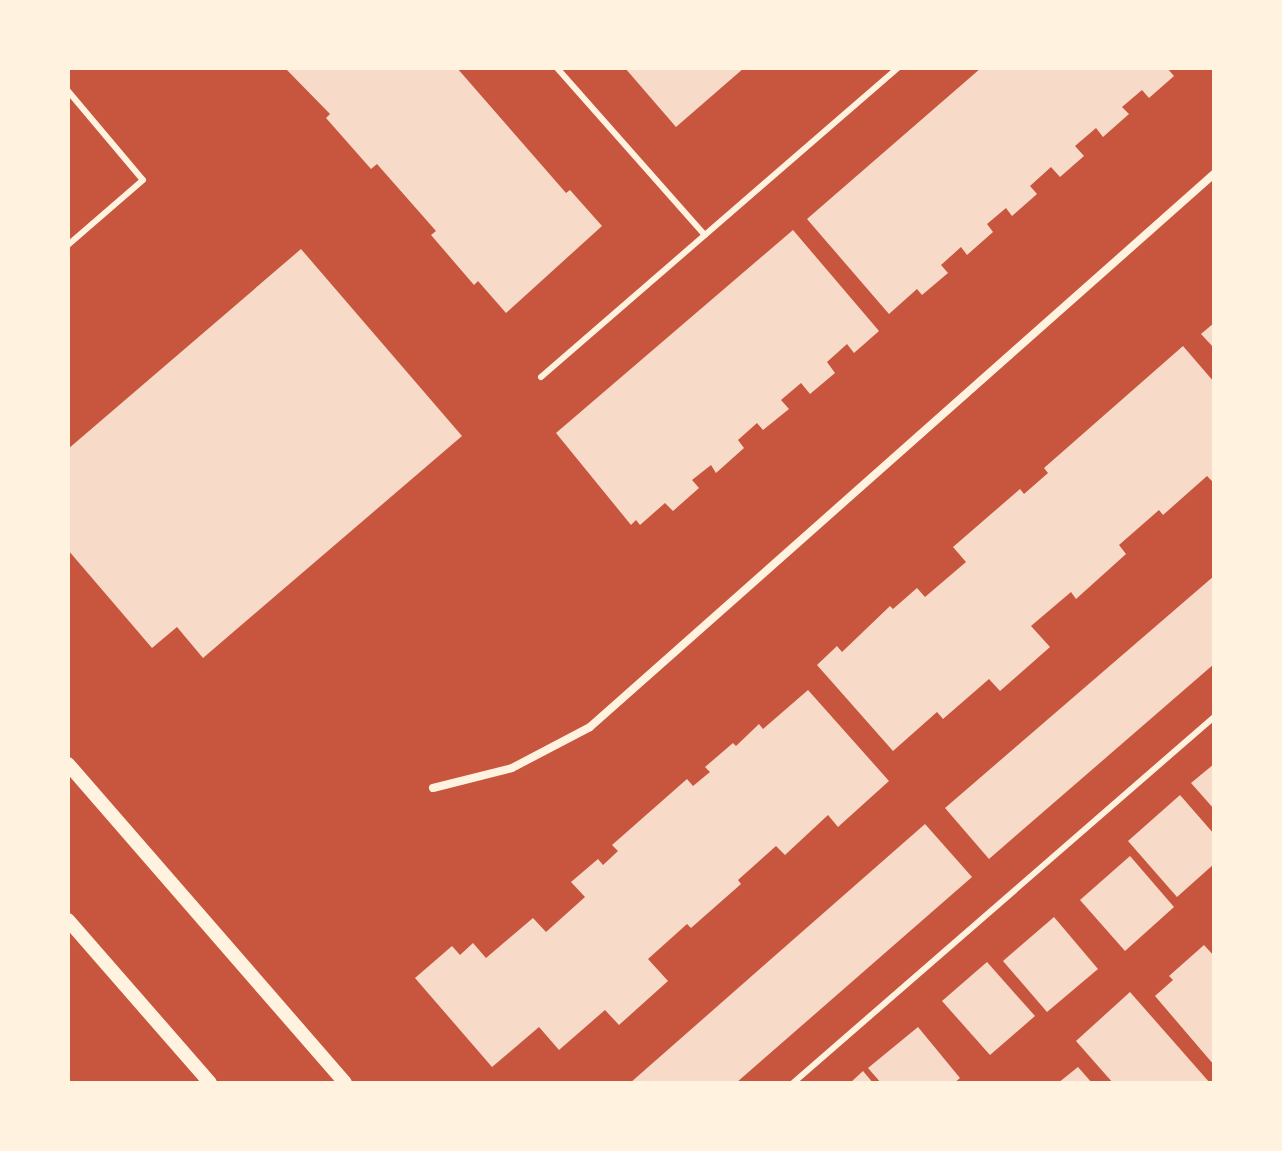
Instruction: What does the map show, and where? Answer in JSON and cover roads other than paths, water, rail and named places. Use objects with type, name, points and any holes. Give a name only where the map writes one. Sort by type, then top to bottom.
[{"type":"street","points":[[433,788],[512,768],[590,727],[1214,174]]},
{"type":"street","points":[[68,764],[345,1083]]},
{"type":"street","points":[[68,920],[210,1083]]},
{"type":"lane","points":[[557,68],[705,235]]},
{"type":"lane","points":[[541,377],[898,68]]},
{"type":"lane","points":[[68,91],[143,180],[68,245]]},
{"type":"lane","points":[[793,1083],[1214,717]]}]
